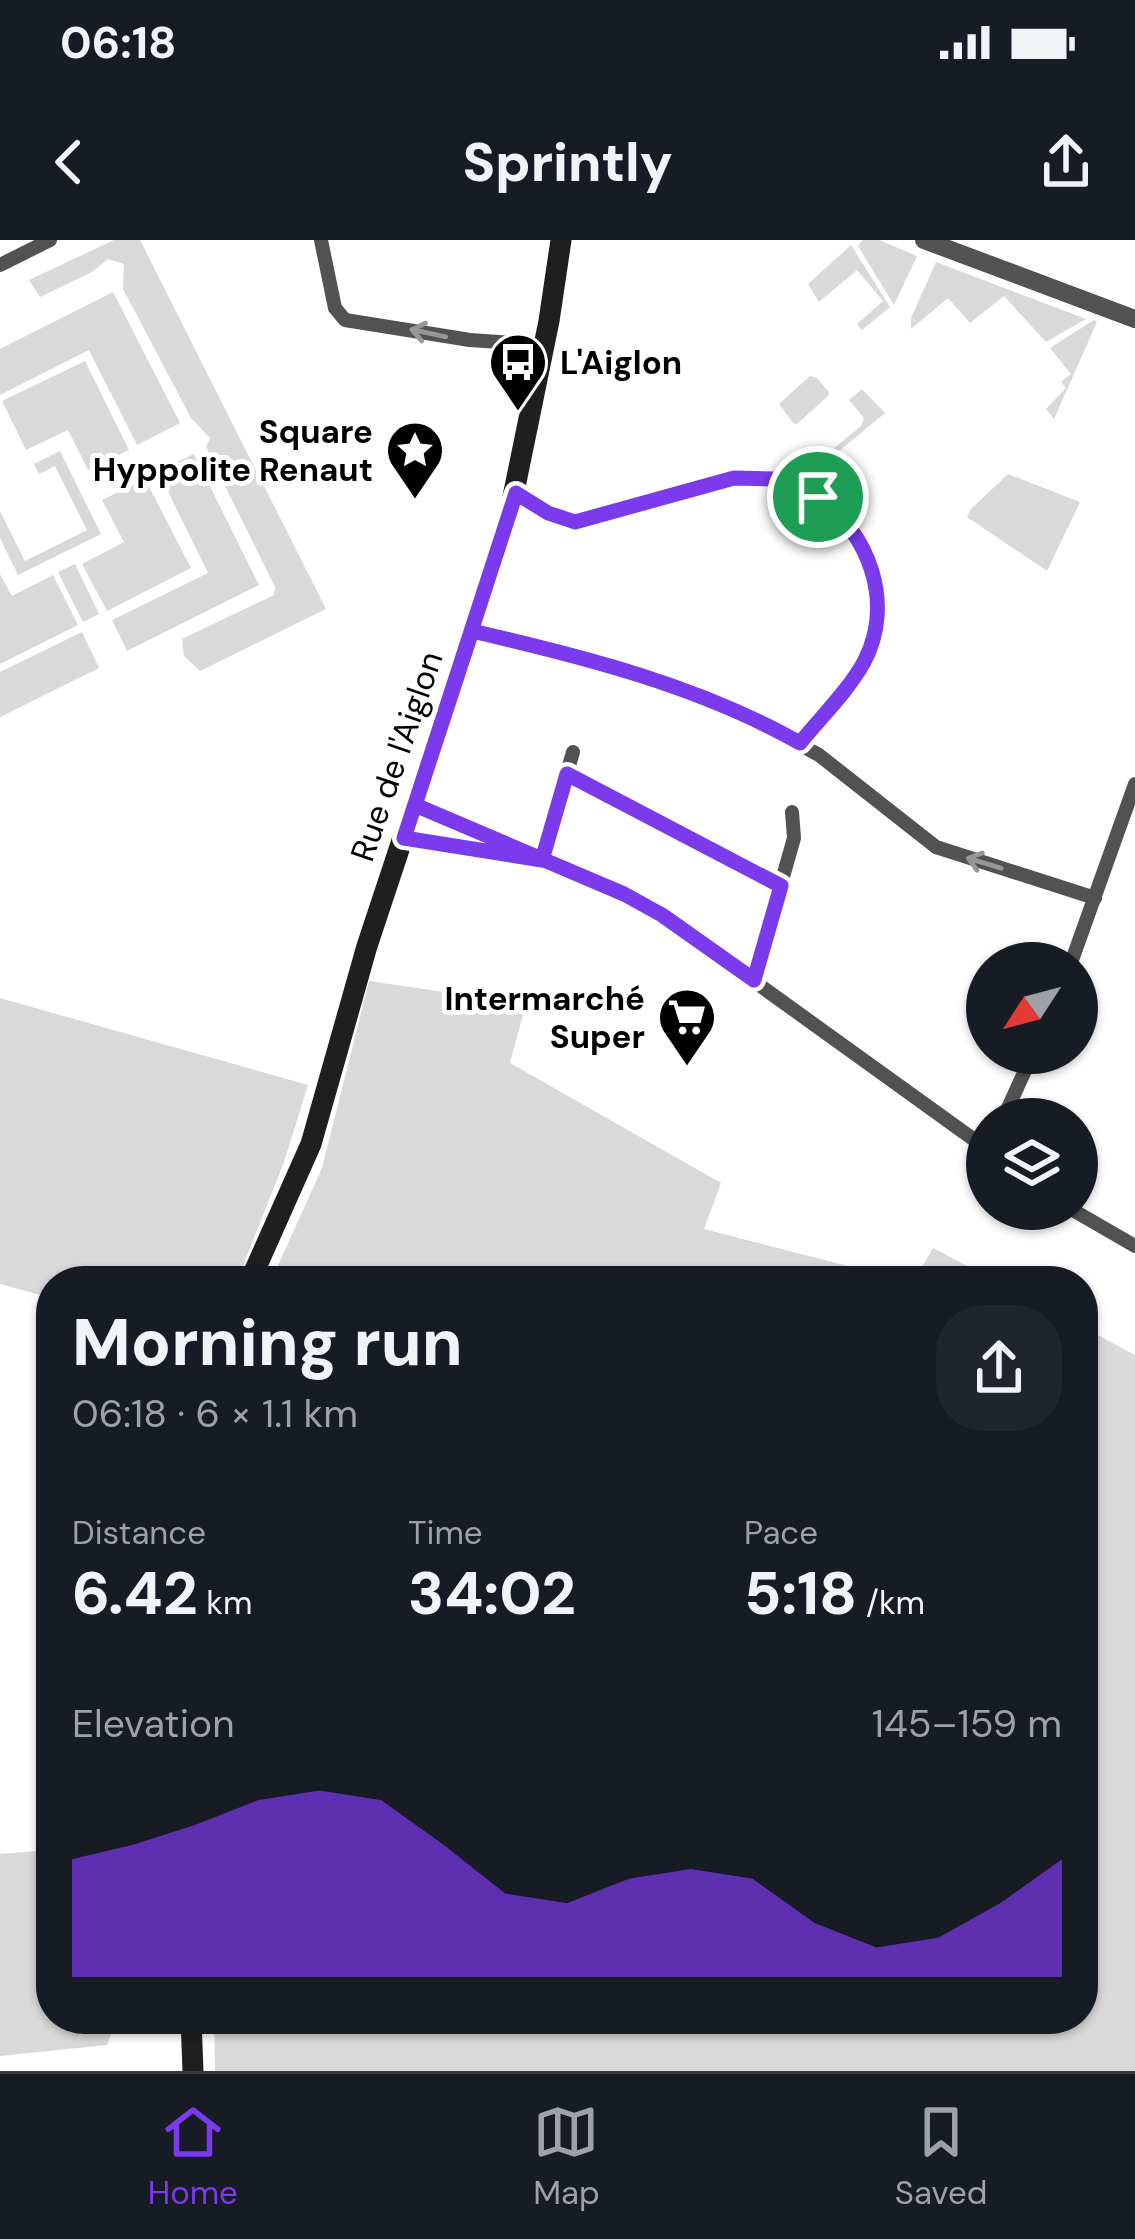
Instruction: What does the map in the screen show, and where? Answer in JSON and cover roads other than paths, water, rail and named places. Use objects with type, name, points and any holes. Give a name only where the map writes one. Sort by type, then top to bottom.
[{"type":"main road","name":"Rue de l'Aiglon","points":[[257,1266],[311,1144],[357,980],[516,493],[560,240]]},
{"type":"main road","points":[[192,2034],[193,2071]]},
{"type":"street","points":[[0,265],[50,240]]},
{"type":"street","points":[[321,240],[334,308],[345,320],[470,340],[544,345]]},
{"type":"street","points":[[924,240],[1135,319]]},
{"type":"street","points":[[516,493],[548,513],[575,522],[744,477],[793,484],[831,506],[852,529],[868,559],[876,588],[876,624],[861,667],[800,743]]},
{"type":"street","points":[[472,631],[727,705],[800,743],[874,795],[936,847],[1095,898]]},
{"type":"street","points":[[542,860],[573,752]]},
{"type":"street","points":[[567,774],[781,886]]},
{"type":"street","points":[[1079,942],[1135,784]]},
{"type":"street","points":[[415,805],[650,908],[966,1134]]},
{"type":"street","points":[[754,980],[794,838],[792,812]]},
{"type":"street","points":[[404,838],[542,860]]},
{"type":"street","points":[[1098,1225],[1135,1246]]},
{"type":"place","name":"L'Aiglon","points":[[518,413]]},
{"type":"place","name":"Square Hyppolite Renaut","points":[[415,501]]},
{"type":"place","name":"Intermarché Super","points":[[687,1068]]}]
